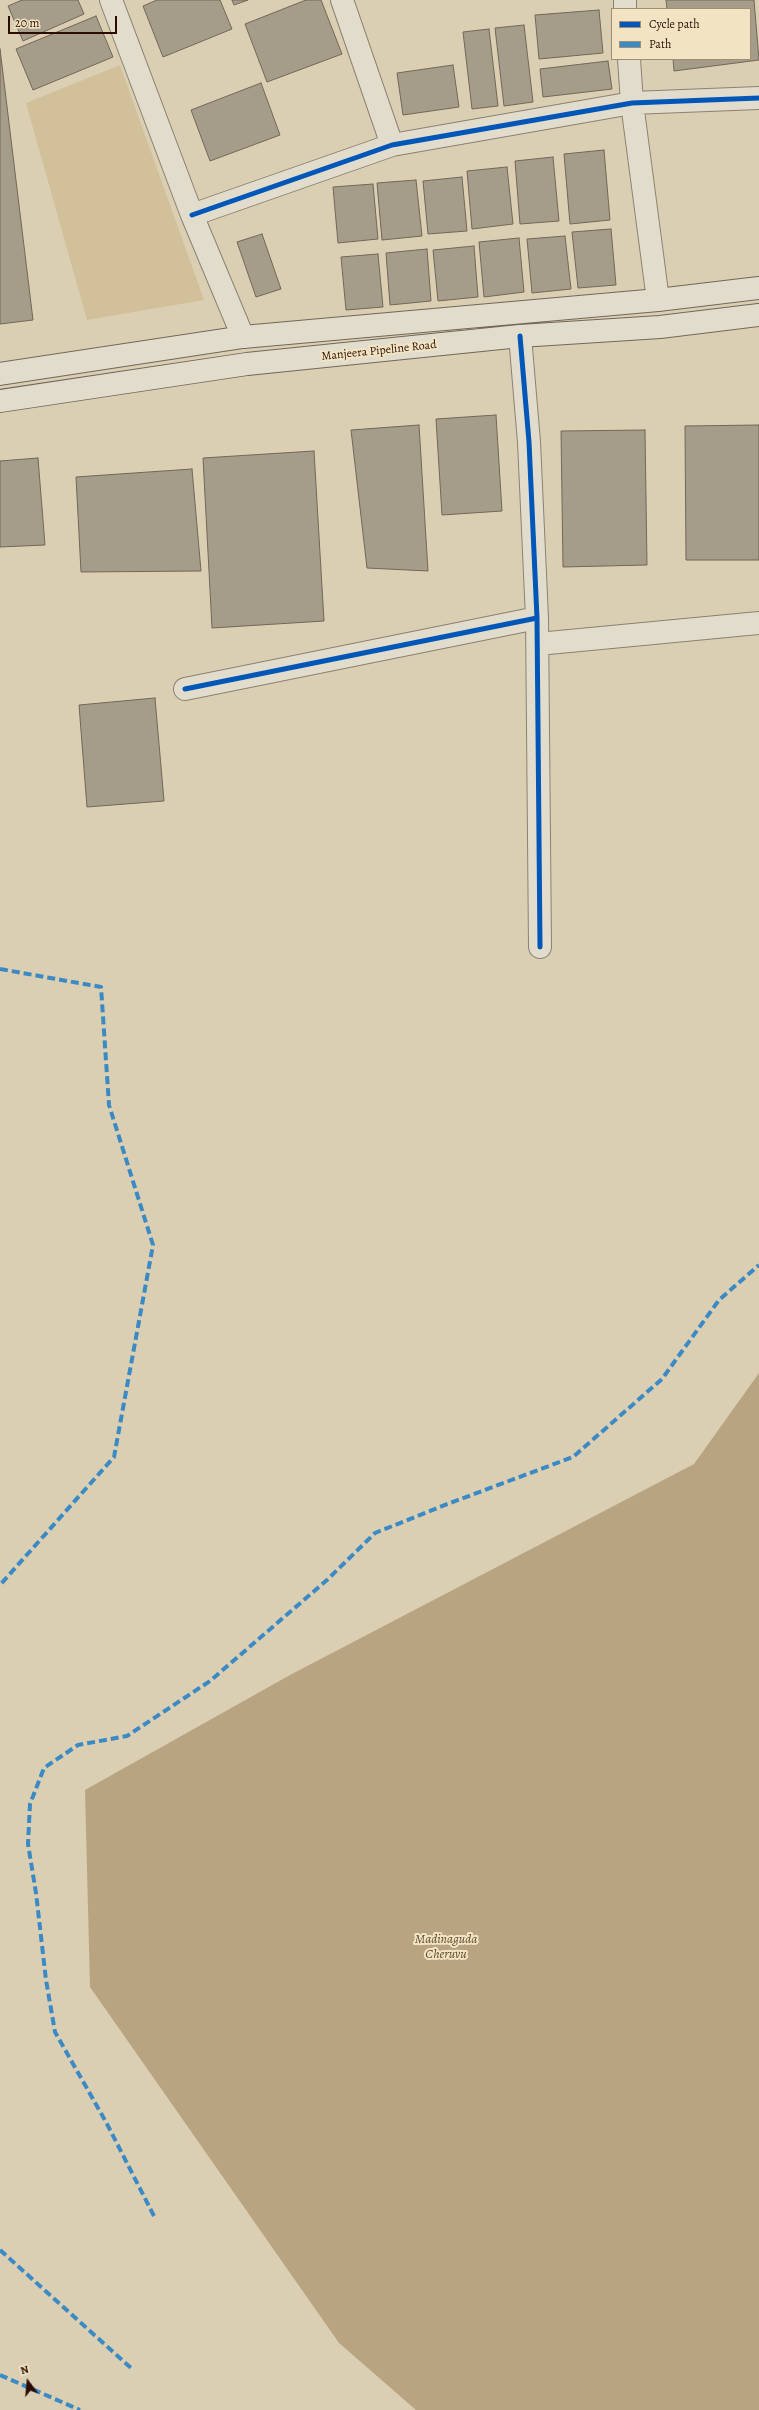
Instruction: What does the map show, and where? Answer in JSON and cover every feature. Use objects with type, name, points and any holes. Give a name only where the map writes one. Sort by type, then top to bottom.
[{"type":"street","points":[[111,0],[192,215],[243,337]]},
{"type":"street","points":[[342,0],[392,145]]},
{"type":"street","points":[[629,60],[632,103],[658,300]]},
{"type":"street","points":[[192,215],[392,145],[632,103],[759,98]]},
{"type":"street","points":[[0,374],[243,337],[658,300],[759,288]]},
{"type":"street","name":"Manjeera Pipeline Road","points":[[0,401],[247,364],[520,336],[660,327],[759,315]]},
{"type":"street","points":[[520,336],[529,442],[538,644],[540,947]]},
{"type":"street","points":[[185,688],[537,618]]},
{"type":"street","points":[[538,644],[759,623]]},
{"type":"shaded area","points":[[120,65],[204,300],[87,320],[26,103]]},
{"type":"water","name":"Madinaguda Cheruvu","points":[[759,1373],[759,2410],[416,2410],[339,2343],[90,1987],[85,1790],[290,1675],[694,1464]]},
{"type":"building","points":[[22,0],[78,0],[84,14],[23,41],[8,6]]},
{"type":"building","points":[[157,0],[220,0],[232,29],[163,57],[143,6]]},
{"type":"building","points":[[232,0],[248,0],[234,5]]},
{"type":"building","points":[[306,0],[321,0],[342,54],[267,82],[245,24]]},
{"type":"building","points":[[666,0],[754,0],[759,60],[674,71],[673,60],[751,60],[751,8],[667,8]]},
{"type":"building","points":[[599,10],[603,53],[539,59],[535,15]]},
{"type":"building","points":[[96,16],[113,57],[33,90],[16,49]]},
{"type":"building","points":[[524,25],[533,102],[504,106],[495,28]]},
{"type":"building","points":[[489,29],[498,106],[472,109],[463,32]]},
{"type":"building","points":[[0,49],[33,320],[0,324]]},
{"type":"building","points":[[608,61],[612,89],[543,97],[540,69]]},
{"type":"building","points":[[453,65],[459,107],[403,115],[397,73]]},
{"type":"building","points":[[261,83],[280,135],[210,161],[191,110]]},
{"type":"building","points":[[604,150],[610,220],[570,224],[564,154]]},
{"type":"building","points":[[553,157],[559,221],[520,224],[515,161]]},
{"type":"building","points":[[507,167],[513,224],[472,229],[467,171]]},
{"type":"building","points":[[462,177],[467,231],[428,234],[423,181]]},
{"type":"building","points":[[416,180],[422,236],[382,240],[377,183]]},
{"type":"building","points":[[373,184],[378,239],[338,243],[333,187]]},
{"type":"building","points":[[611,229],[616,285],[578,288],[572,232]]},
{"type":"building","points":[[262,234],[281,289],[256,297],[237,242]]},
{"type":"building","points":[[565,236],[571,289],[532,293],[527,239]]},
{"type":"building","points":[[519,238],[524,292],[484,297],[479,242]]},
{"type":"building","points":[[474,246],[478,297],[438,301],[433,250]]},
{"type":"building","points":[[427,249],[431,301],[390,305],[386,253]]},
{"type":"building","points":[[378,254],[383,307],[346,310],[341,257]]},
{"type":"building","points":[[496,415],[502,511],[442,515],[436,419]]},
{"type":"building","points":[[419,425],[428,571],[367,568],[351,430]]},
{"type":"building","points":[[759,425],[759,560],[686,560],[685,426]]},
{"type":"building","points":[[645,430],[647,565],[563,567],[561,431]]},
{"type":"building","points":[[314,451],[324,621],[212,628],[203,458]]},
{"type":"building","points":[[38,458],[45,545],[0,547],[0,461]]},
{"type":"building","points":[[192,469],[201,571],[81,572],[76,477]]},
{"type":"building","points":[[155,698],[164,801],[87,807],[79,705]]},
{"type":"marked path","points":[[0,969],[101,987],[109,1105],[153,1245],[114,1457],[0,1585]]},
{"type":"marked path","points":[[154,2216],[106,2122],[55,2032],[46,1980],[36,1893],[28,1844],[30,1804],[44,1768],[78,1745],[127,1736],[210,1681],[327,1580],[375,1533],[573,1457],[662,1379],[719,1300],[759,1265]]},
{"type":"marked path","points":[[0,2250],[131,2368]]},
{"type":"marked path","points":[[0,2375],[80,2410]]},
{"type":"cycle path","points":[[192,215],[392,145],[632,103],[759,98]]},
{"type":"cycle path","points":[[185,689],[537,618],[529,442],[520,336]]},
{"type":"cycle path","points":[[537,618],[540,947]]}]
